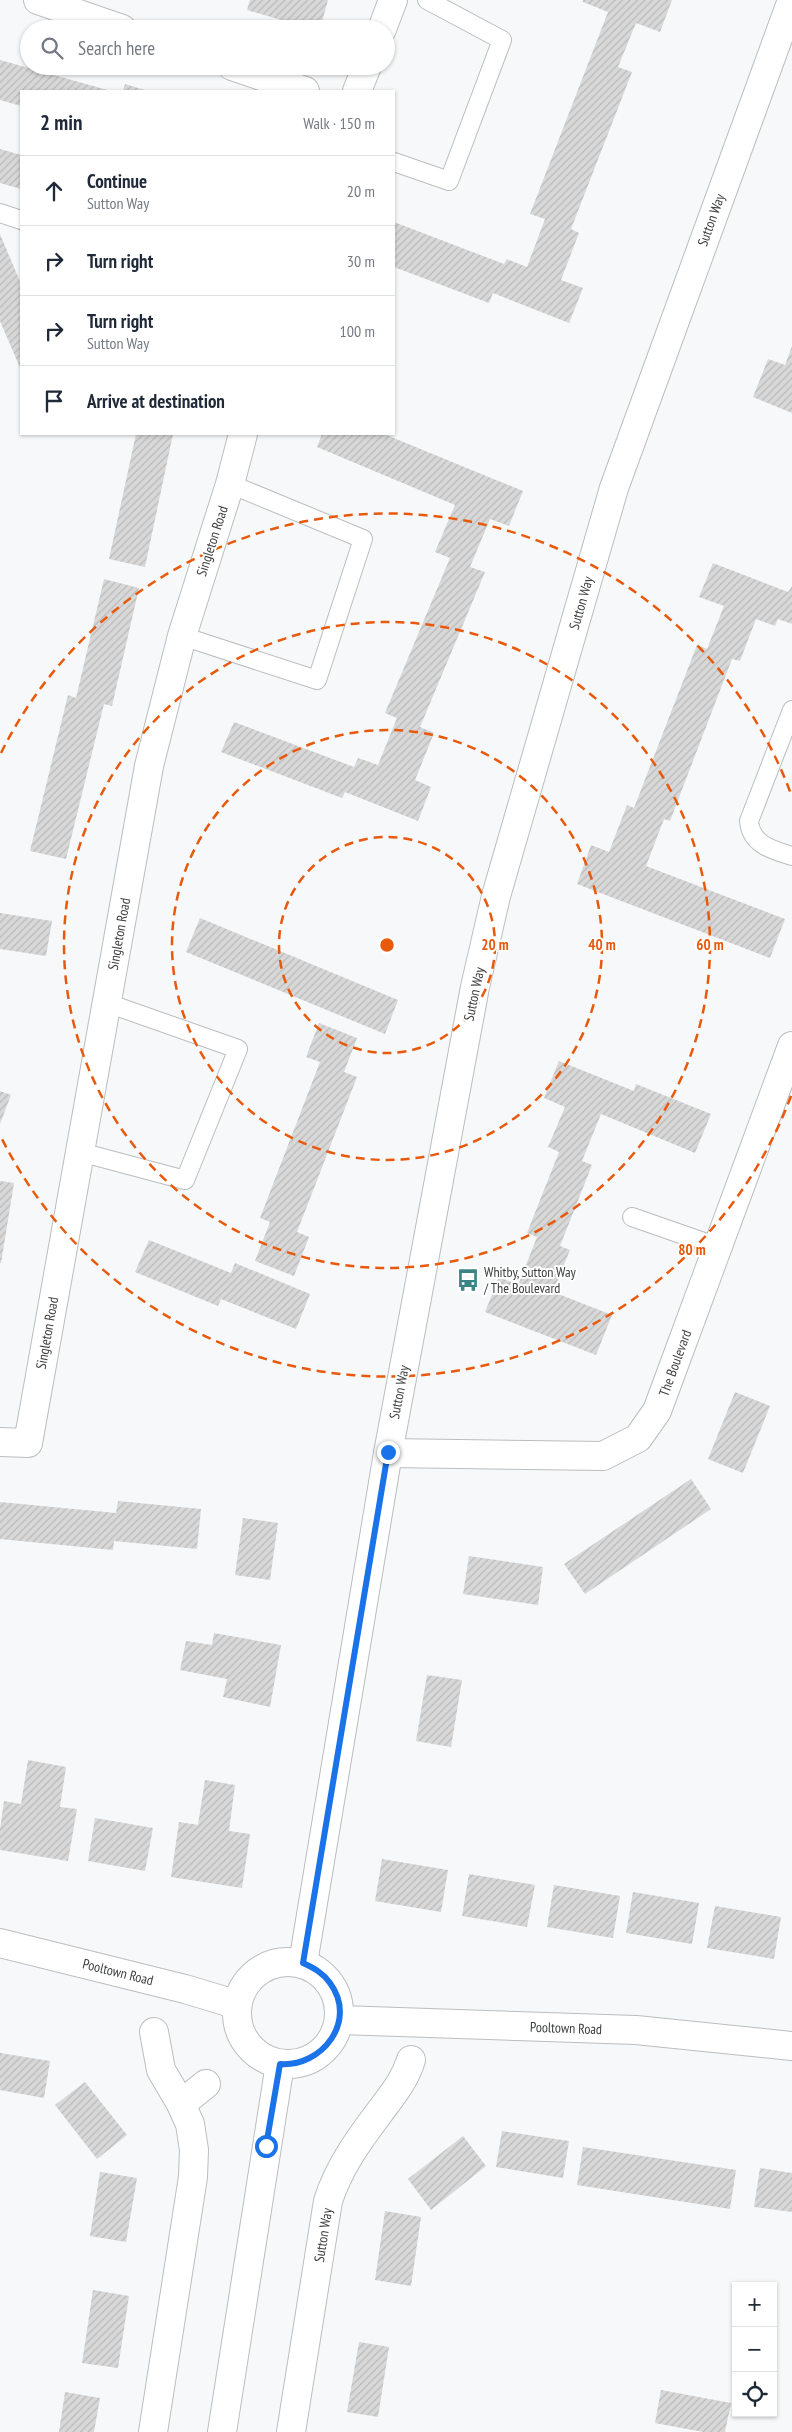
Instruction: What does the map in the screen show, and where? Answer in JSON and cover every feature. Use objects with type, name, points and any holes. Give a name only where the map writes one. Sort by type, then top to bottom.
[{"type":"street","points":[[38,0],[96,20]]},
{"type":"street","points":[[385,20],[393,0]]},
{"type":"street","name":"Sutton Way","points":[[303,1963],[388,1452],[473,997],[496,896],[614,488],[792,0]]},
{"type":"street","points":[[258,75],[302,90]]},
{"type":"street","points":[[357,90],[363,75]]},
{"type":"street","name":"Singleton Road","points":[[0,1442],[28,1443],[149,766],[182,636],[230,484],[243,435]]},
{"type":"street","name":"The Boulevard","points":[[388,1452],[603,1456],[638,1438],[657,1412],[792,1046]]},
{"type":"street","name":"Pooltown Road","points":[[0,1943],[185,1989],[236,2004]]},
{"type":"street","points":[[284,1961],[303,1963],[319,1971],[331,1984],[339,2001],[340,2020],[334,2037],[322,2051],[307,2060],[280,2064],[263,2058],[249,2047],[240,2031],[236,2004],[252,1976],[266,1966],[284,1961]]},
{"type":"street","name":"Pooltown Road","points":[[340,2020],[636,2030],[792,2046]]},
{"type":"street","points":[[153,2432],[193,2177],[194,2150],[190,2124],[181,2104],[161,2070],[154,2032]]},
{"type":"street","name":"Sutton Way","points":[[291,2432],[328,2201],[334,2180],[344,2161],[401,2085],[411,2060]]},
{"type":"street","points":[[222,2432],[280,2064]]},
{"type":"street","points":[[181,2104],[206,2084]]},
{"type":"lane","points":[[395,162],[449,181],[502,40],[427,0]]},
{"type":"lane","points":[[0,213],[20,220]]},
{"type":"lane","points":[[182,636],[316,680],[363,539],[230,484]]},
{"type":"lane","points":[[792,710],[749,821],[754,839],[766,847],[792,856]]},
{"type":"lane","points":[[80,1152],[185,1180],[238,1049],[106,1003]]},
{"type":"lane","points":[[632,1217],[718,1247]]},
{"type":"building","points":[[250,0],[328,0],[322,20],[281,20],[247,10]]},
{"type":"building","points":[[583,0],[672,0],[660,32],[636,23],[618,67],[632,72],[571,229],[579,233],[561,280],[583,288],[569,323],[493,293],[489,303],[395,267],[395,222],[504,264],[507,259],[527,267],[545,219],[530,214],[608,12],[583,2]]},
{"type":"building","points":[[0,60],[20,66],[20,75],[54,75],[107,90],[20,90],[20,106],[0,100]]},
{"type":"building","points":[[125,84],[145,90],[123,90]]},
{"type":"building","points":[[0,149],[20,155],[20,189],[0,183]]},
{"type":"building","points":[[0,234],[20,282],[20,368],[0,321]]},
{"type":"building","points":[[792,346],[792,413],[753,397],[768,359],[785,365]]},
{"type":"building","points":[[136,435],[173,435],[145,567],[109,559]]},
{"type":"building","points":[[322,435],[386,435],[523,491],[509,526],[490,519],[470,567],[485,572],[420,727],[434,733],[415,780],[431,787],[418,821],[345,792],[342,798],[221,752],[234,722],[354,767],[358,758],[378,765],[397,718],[385,713],[450,558],[435,552],[455,505],[317,447]]},
{"type":"building","points":[[713,563],[788,592],[792,586],[792,624],[778,619],[775,626],[756,619],[740,661],[732,659],[670,821],[664,819],[646,866],[785,919],[770,958],[577,884],[591,845],[609,852],[627,805],[634,808],[697,645],[707,649],[724,606],[699,597]]},
{"type":"building","points":[[104,579],[139,588],[112,706],[104,704],[66,859],[30,851],[68,695],[76,698]]},
{"type":"building","points":[[0,913],[52,921],[46,956],[0,949]]},
{"type":"building","points":[[200,918],[398,1000],[385,1034],[186,952]]},
{"type":"building","points":[[319,1023],[357,1038],[344,1072],[357,1077],[297,1232],[309,1237],[294,1276],[255,1261],[270,1222],[260,1218],[320,1062],[306,1057]]},
{"type":"building","points":[[559,1061],[634,1091],[636,1084],[711,1114],[695,1153],[601,1114],[582,1161],[592,1165],[560,1246],[570,1250],[553,1292],[612,1315],[596,1355],[485,1312],[499,1277],[518,1285],[537,1237],[527,1233],[559,1152],[548,1147],[565,1107],[544,1098]]},
{"type":"building","points":[[0,1091],[11,1095],[0,1124]]},
{"type":"building","points":[[0,1181],[14,1183],[1,1263],[0,1263]]},
{"type":"building","points":[[149,1240],[231,1273],[235,1263],[310,1294],[296,1329],[221,1299],[218,1306],[135,1272]]},
{"type":"building","points":[[735,1392],[770,1406],[743,1473],[708,1459]]},
{"type":"building","points":[[691,1479],[711,1509],[585,1594],[564,1564]]},
{"type":"building","points":[[118,1501],[201,1509],[197,1549],[114,1541],[113,1550],[0,1539],[0,1502],[116,1513]]},
{"type":"building","points":[[243,1518],[278,1523],[270,1580],[235,1575]]},
{"type":"building","points":[[469,1556],[543,1567],[538,1605],[463,1594]]},
{"type":"building","points":[[214,1633],[281,1645],[270,1707],[223,1697],[227,1679],[180,1670],[186,1641],[212,1645]]},
{"type":"building","points":[[427,1675],[462,1680],[451,1747],[416,1741]]},
{"type":"building","points":[[28,1760],[66,1767],[60,1807],[77,1809],[68,1861],[0,1850],[0,1829],[4,1801],[21,1804]]},
{"type":"building","points":[[205,1780],[235,1785],[229,1831],[250,1834],[242,1888],[171,1877],[179,1822],[198,1825]]},
{"type":"building","points":[[95,1818],[153,1828],[145,1871],[88,1861]]},
{"type":"building","points":[[382,1859],[448,1870],[441,1912],[375,1901]]},
{"type":"building","points":[[469,1874],[535,1885],[527,1927],[462,1916]]},
{"type":"building","points":[[554,1885],[620,1896],[613,1938],[547,1927]]},
{"type":"building","points":[[633,1892],[699,1903],[692,1944],[626,1933]]},
{"type":"building","points":[[715,1906],[781,1917],[774,1959],[707,1948]]},
{"type":"building","points":[[0,2053],[50,2061],[44,2098],[0,2090]]},
{"type":"building","points":[[85,2082],[127,2135],[97,2159],[55,2105]]},
{"type":"building","points":[[502,2131],[569,2141],[563,2178],[496,2167]]},
{"type":"building","points":[[463,2136],[486,2166],[431,2210],[408,2179]]},
{"type":"building","points":[[583,2147],[736,2170],[730,2209],[577,2185]]},
{"type":"building","points":[[760,2168],[792,2173],[792,2212],[754,2207]]},
{"type":"building","points":[[100,2172],[137,2178],[126,2242],[90,2236]]},
{"type":"building","points":[[385,2211],[421,2217],[411,2286],[375,2280]]},
{"type":"building","points":[[93,2290],[129,2296],[118,2368],[82,2363]]},
{"type":"building","points":[[359,2342],[389,2347],[378,2417],[347,2412]]},
{"type":"building","points":[[661,2390],[731,2403],[725,2432],[703,2432],[655,2423]]},
{"type":"building","points":[[65,2392],[100,2398],[94,2432],[59,2432]]},
{"type":"place","name":"Whitby, Sutton Way / The Boulevard","points":[[468,1280]]},
{"type":"route","points":[[266,2146],[280,2064],[307,2060],[322,2051],[334,2037],[340,2020],[339,2001],[331,1984],[319,1971],[303,1963],[388,1452]]}]
